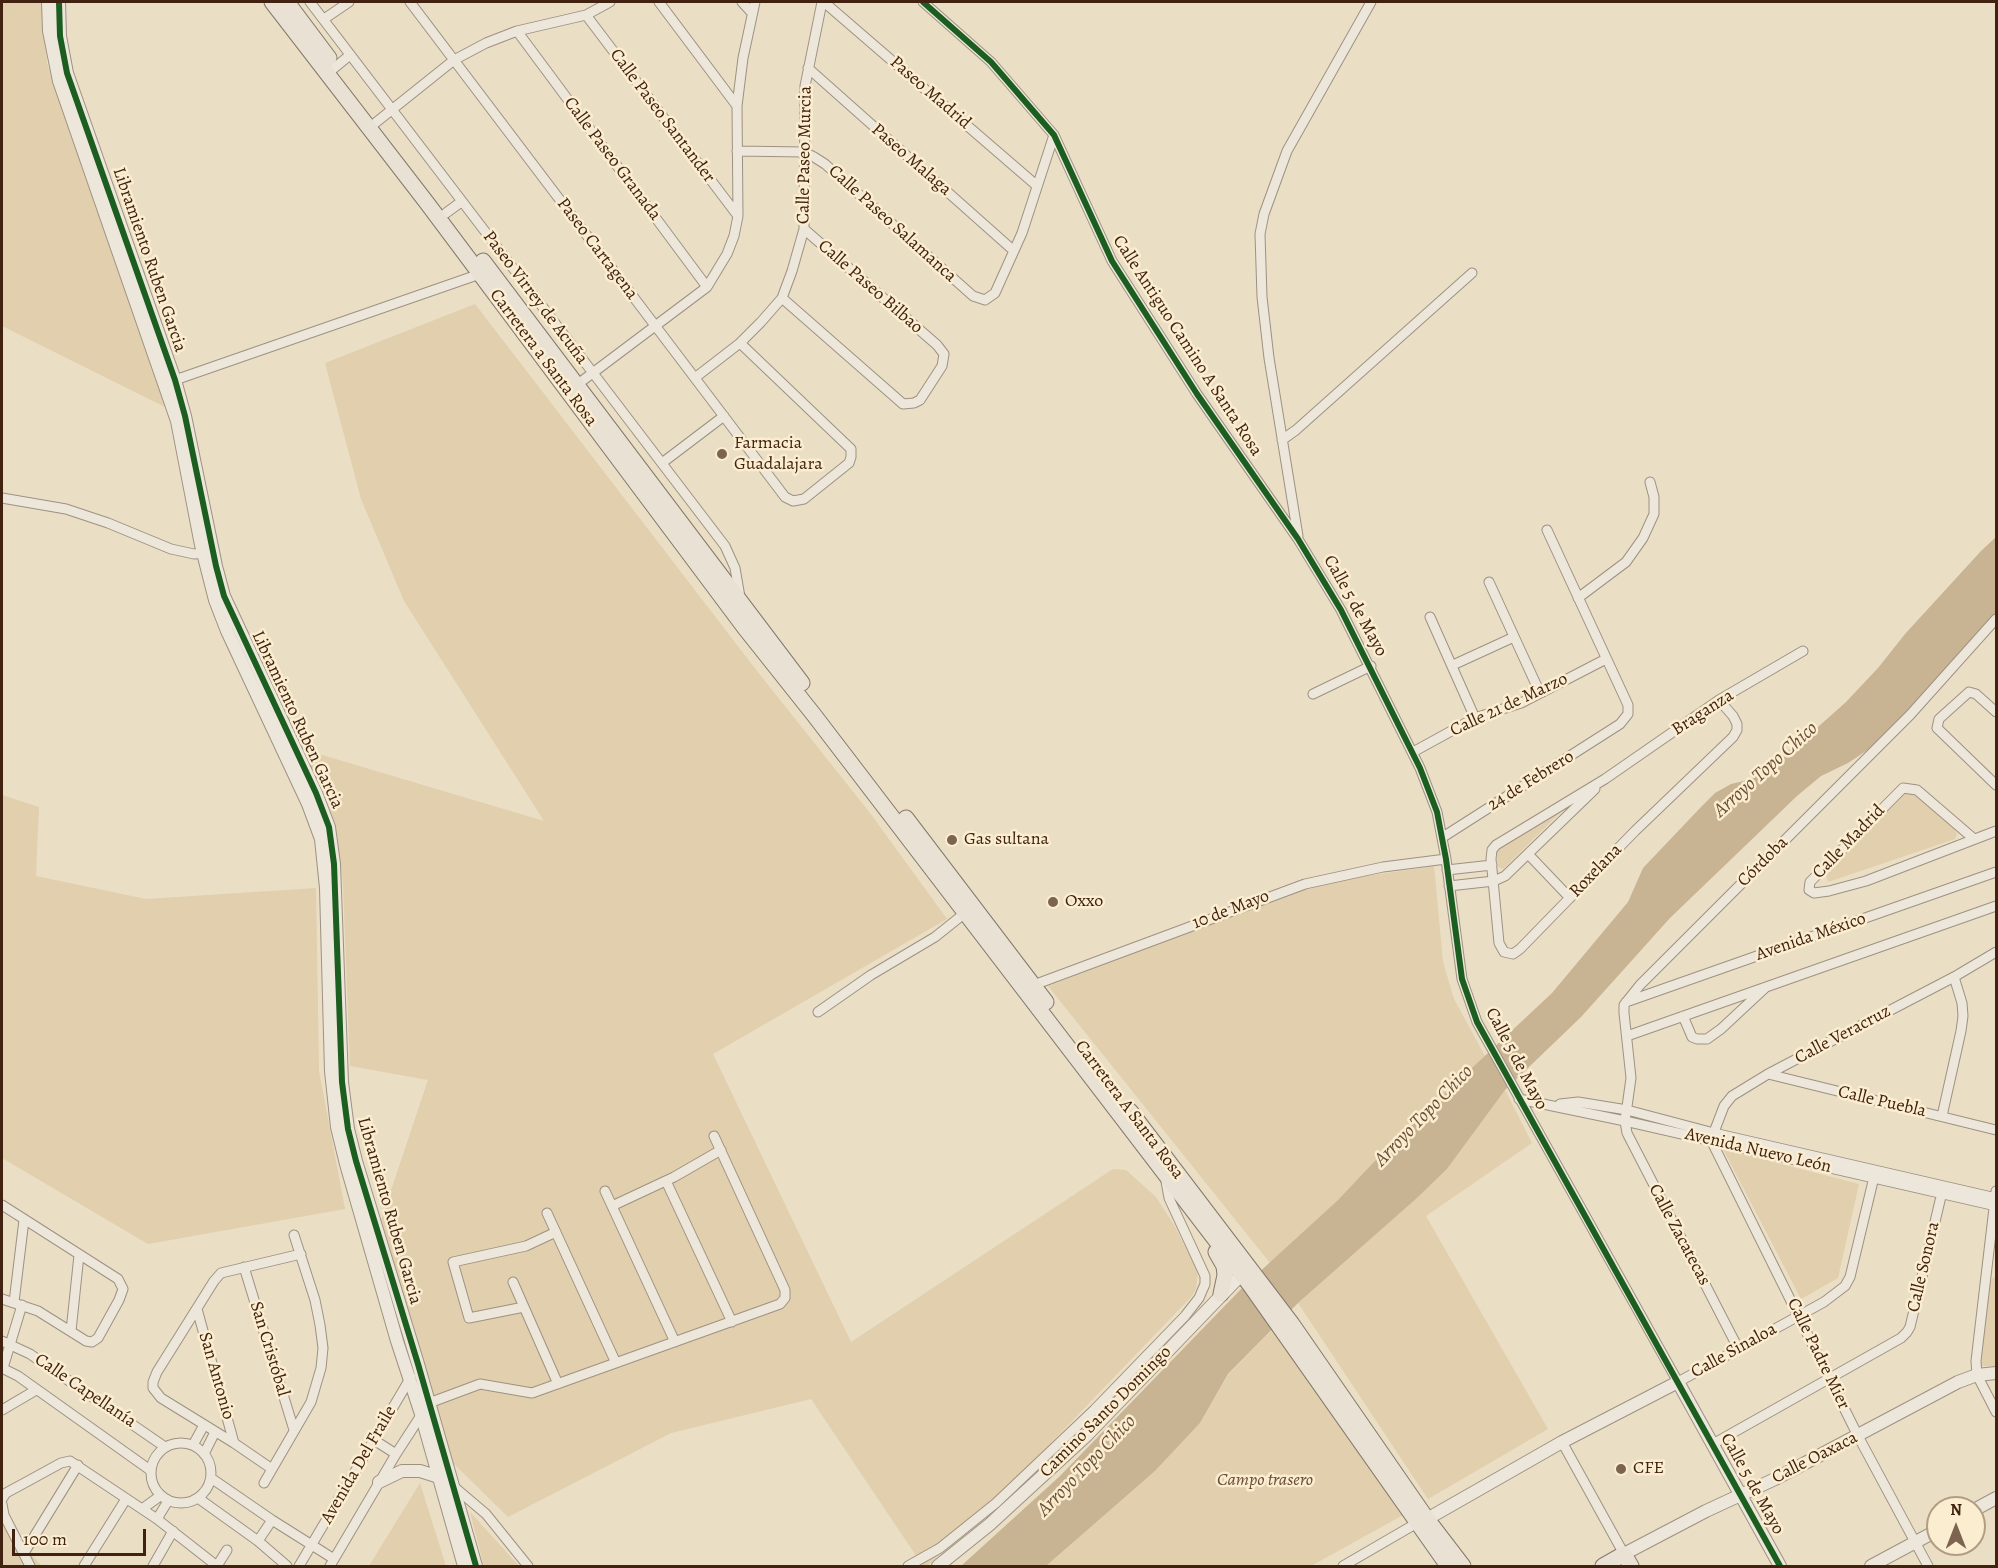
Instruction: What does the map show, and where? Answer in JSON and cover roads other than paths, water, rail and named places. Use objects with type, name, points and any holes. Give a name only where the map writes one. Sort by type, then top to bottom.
[{"type":"main road","name":"Carretera a Santa Rosa","points":[[272,2],[332,70]]},
{"type":"main road","name":"Carretera a Santa Rosa","points":[[287,2],[332,70],[480,274],[741,602],[818,712]]},
{"type":"main road","name":"Carretera a Santa Rosa","points":[[373,125],[446,213],[512,299],[572,389],[744,627],[818,712]]},
{"type":"main road","name":"Carretera A Santa Rosa","points":[[818,712],[965,914],[1029,987],[1164,1174],[1198,1219],[1249,1279]]},
{"type":"main road","name":"Carretera A Santa Rosa","points":[[818,712],[1288,1329],[1422,1521],[1457,1566]]},
{"type":"main road","points":[[1198,1219],[1202,1232],[1224,1266],[1225,1275],[1221,1294]]},
{"type":"main road","name":"Calle Oaxaca","points":[[1603,1566],[1628,1560]]},
{"type":"street","name":"Libramiento Ruben Garcia","points":[[48,2],[49,31],[59,81],[177,421],[208,553],[224,596],[316,793],[330,833],[334,864],[345,1112],[354,1154],[476,1566]]},
{"type":"street","name":"Libramiento Ruben Garcia","points":[[59,2],[60,36],[67,73],[175,380],[187,423],[218,609],[300,784],[321,839],[326,888],[331,1071],[338,1127],[346,1164],[397,1341],[421,1414],[465,1566]]},
{"type":"street","name":"Paseo Virrey de Acuña","points":[[310,2],[725,546],[735,568],[741,602]]},
{"type":"street","points":[[324,19],[349,2]]},
{"type":"street","name":"Paseo Cartagena","points":[[410,2],[785,497],[793,501],[804,499],[849,463],[851,449],[740,344]]},
{"type":"street","points":[[373,125],[454,60],[486,43],[518,32],[586,15],[610,2]]},
{"type":"street","points":[[659,2],[737,106]]},
{"type":"street","points":[[742,2],[752,13]]},
{"type":"street","points":[[572,389],[707,287],[727,254],[738,216],[737,106],[743,58],[755,2]]},
{"type":"street","name":"Calle Paseo Murcia","points":[[696,377],[740,344],[782,298],[800,249],[804,228],[805,86],[823,2]]},
{"type":"street","name":"Paseo Madrid","points":[[823,2],[1036,185]]},
{"type":"street","name":"Calle Antiguo Camino A Santa Rosa","points":[[923,2],[992,62],[1054,135],[1112,261],[1197,394],[1298,539]]},
{"type":"street","points":[[1298,539],[1262,297],[1260,251],[1264,214],[1287,151],[1371,2]]},
{"type":"street","name":"Calle Paseo Santander","points":[[586,15],[738,216]]},
{"type":"street","name":"Calle Paseo Granada","points":[[518,32],[707,287]]},
{"type":"street","points":[[332,70],[350,55]]},
{"type":"street","name":"Paseo Malaga","points":[[808,68],[1014,251]]},
{"type":"street","points":[[1014,251],[1054,135]]},
{"type":"street","points":[[737,151],[804,152]]},
{"type":"street","name":"Calle Paseo Salamanca","points":[[804,152],[825,164],[973,297],[986,300],[995,293],[1014,251]]},
{"type":"street","points":[[446,213],[461,202]]},
{"type":"street","name":"Calle Paseo Bilbao","points":[[782,298],[897,399],[908,405],[920,400],[942,366],[944,354],[937,345],[804,228]]},
{"type":"street","points":[[1282,440],[1472,273]]},
{"type":"street","points":[[175,380],[480,274]]},
{"type":"street","points":[[512,299],[527,287]]},
{"type":"street","points":[[662,463],[724,416]]},
{"type":"street","points":[[1578,598],[1626,562],[1643,538],[1654,514],[1654,497],[1650,482]]},
{"type":"street","points":[[2,498],[66,508],[171,549],[208,553]]},
{"type":"street","points":[[1547,530],[1606,659]]},
{"type":"street","name":"Calle 5 de Mayo","points":[[1298,539],[1322,575],[1371,666],[1428,787],[1443,837],[1462,979],[1477,1022],[1780,1566]]},
{"type":"street","points":[[1489,582],[1540,693]]},
{"type":"street","points":[[1430,617],[1475,718]]},
{"type":"street","name":"Córdoba","points":[[1626,1002],[1640,985],[1910,715],[1996,619]]},
{"type":"street","points":[[1453,665],[1514,637]]},
{"type":"street","name":"Braganza","points":[[1494,847],[1605,778],[1719,700],[1803,651]]},
{"type":"street","name":"Calle 21 de Marzo","points":[[1413,752],[1475,718],[1521,703],[1606,659]]},
{"type":"street","name":"24 de Febrero","points":[[1443,837],[1620,724],[1628,714],[1628,705],[1606,659]]},
{"type":"street","points":[[1313,694],[1371,666]]},
{"type":"street","points":[[1996,712],[1972,692],[1953,705],[1939,719],[1937,728],[1996,785]]},
{"type":"street","name":"Roxelana","points":[[1494,847],[1491,854],[1499,943],[1504,952],[1513,954],[1635,831],[1733,737],[1737,724],[1719,700]]},
{"type":"street","name":"Braganza","points":[[1494,881],[1505,876],[1605,778]]},
{"type":"street","name":"Calle Madrid","points":[[1974,839],[1917,790],[1903,788],[1810,882],[1809,890],[1814,893],[1828,891],[1866,881],[1996,831]]},
{"type":"street","points":[[1528,854],[1570,898]]},
{"type":"street","name":"10 de Mayo","points":[[1029,987],[1305,884],[1383,867],[1446,859]]},
{"type":"street","points":[[1447,870],[1492,865]]},
{"type":"street","name":"Avenida México","points":[[1626,1002],[1996,872]]},
{"type":"street","points":[[1449,886],[1494,881]]},
{"type":"street","name":"Avenida México","points":[[1627,1036],[1996,906]]},
{"type":"street","points":[[818,1012],[886,965],[935,937],[965,914]]},
{"type":"street","name":"Calle Veracruz","points":[[1713,1136],[1724,1106],[1732,1096],[1768,1074],[1954,977],[1996,952]]},
{"type":"street","points":[[1942,1116],[1963,1016],[1962,1003],[1954,977]]},
{"type":"street","points":[[1683,1016],[1692,1037],[1707,1039],[1767,986]]},
{"type":"street","points":[[1626,1002],[1624,1013],[1631,1078],[1626,1115]]},
{"type":"street","name":"Calle Puebla","points":[[1768,1074],[1996,1130]]},
{"type":"street","name":"Avenida Nuevo León","points":[[1519,1099],[1626,1115],[1942,1190],[1996,1200]]},
{"type":"street","name":"Calle Zacatecas","points":[[1626,1115],[1632,1144],[1738,1348]]},
{"type":"street","points":[[429,1403],[480,1384],[532,1393],[780,1304],[785,1298],[785,1290],[714,1136]]},
{"type":"street","name":"Calle Padre Mier","points":[[1713,1136],[1858,1436],[1928,1566]]},
{"type":"street","points":[[612,1206],[666,1181],[721,1150]]},
{"type":"street","points":[[908,1566],[940,1548],[996,1503],[1094,1410],[1185,1316],[1199,1298],[1205,1284],[1205,1276],[1169,1198],[1164,1174]]},
{"type":"street","name":"Calle Sinaloa","points":[[1422,1521],[1562,1442],[1678,1382],[1834,1296],[1849,1281],[1873,1174]]},
{"type":"street","points":[[666,1181],[732,1322]]},
{"type":"street","name":"Calle Sonora","points":[[1713,1444],[1901,1338],[1907,1332],[1911,1327],[1942,1190]]},
{"type":"street","points":[[605,1191],[675,1342]]},
{"type":"street","points":[[1996,1200],[1976,1361],[1977,1375],[1996,1412]]},
{"type":"street","points":[[2,1205],[118,1279],[123,1286],[123,1294],[98,1338],[92,1342],[86,1341],[38,1311],[9,1303]]},
{"type":"street","points":[[548,1213],[616,1363]]},
{"type":"street","points":[[24,1220],[9,1303],[2,1368],[150,1470]]},
{"type":"street","points":[[524,1307],[469,1318],[453,1262],[526,1246],[556,1232]]},
{"type":"street","points":[[264,1483],[311,1402],[318,1382],[323,1348],[315,1300],[294,1235]]},
{"type":"street","points":[[272,1469],[161,1398],[153,1388],[153,1382],[157,1372],[221,1273],[301,1254]]},
{"type":"street","points":[[71,1331],[78,1255]]},
{"type":"street","name":"San Cristóbal","points":[[244,1267],[294,1430]]},
{"type":"street","name":"Camino Santo Domingo","points":[[938,1566],[989,1525],[1087,1435],[1221,1294],[1249,1279]]},
{"type":"street","points":[[513,1282],[558,1384]]},
{"type":"street","name":"San Antonio","points":[[197,1309],[234,1443]]},
{"type":"street","name":"Calle Capellanía","points":[[6,1342],[48,1366],[165,1447]]},
{"type":"street","name":"Avenida Del Fraile","points":[[299,1566],[418,1364]]},
{"type":"street","name":"Calle Oaxaca","points":[[1628,1560],[1740,1495],[1858,1436],[1958,1382],[1977,1375],[1996,1373]]},
{"type":"street","points":[[1662,1390],[1675,1389],[1684,1395]]},
{"type":"street","points":[[2,1410],[36,1390]]},
{"type":"street","name":"Avenida Del Fraile","points":[[332,1563],[379,1482],[429,1403]]},
{"type":"street","points":[[193,1445],[204,1425]]},
{"type":"street","points":[[204,1454],[215,1432]]},
{"type":"street","points":[[374,1440],[396,1454]]},
{"type":"street","points":[[1562,1442],[1628,1560]]},
{"type":"street","points":[[174,1443],[193,1445],[209,1461],[211,1478],[204,1493],[198,1498],[188,1503],[178,1504],[164,1498],[154,1488],[150,1470],[152,1461],[165,1447],[174,1443]]},
{"type":"street","points":[[2,1499],[6,1493],[61,1463],[70,1461],[157,1519],[217,1566],[227,1550]]},
{"type":"street","points":[[24,1553],[78,1465]]},
{"type":"street","points":[[379,1482],[402,1471],[420,1471],[439,1477]]},
{"type":"street","points":[[211,1478],[272,1521],[312,1544],[332,1563]]},
{"type":"street","points":[[453,1486],[486,1514],[528,1566]]},
{"type":"street","points":[[142,1509],[164,1498]]},
{"type":"street","points":[[157,1519],[164,1498]]},
{"type":"street","points":[[198,1498],[258,1541],[287,1566]]},
{"type":"street","points":[[84,1566],[126,1499]]},
{"type":"street","points":[[2,1504],[4,1515],[30,1566]]},
{"type":"street","points":[[258,1541],[272,1521]]},
{"type":"street","points":[[1343,1566],[1422,1521]]},
{"type":"street","points":[[153,1566],[173,1531]]},
{"type":"street","points":[[1871,1566],[1926,1536]]},
{"type":"water","name":"Arroyo Topo Chico","points":[[1996,537],[1996,619],[1875,745],[1848,763],[1821,776],[1797,796],[1670,918],[1581,1017],[1505,1090],[1447,1169],[1298,1303],[1228,1374],[1200,1423],[1155,1471],[1046,1566],[961,1566],[1060,1476],[1243,1287],[1338,1200],[1393,1142],[1552,993],[1628,902],[1643,868],[1715,793],[1731,784],[1748,780],[1764,769],[1809,735],[1846,702],[1878,668],[1905,634]]},
{"type":"place","name":"Farmacia Guadalajara","points":[[722,454]]},
{"type":"place","name":"Gas sultana","points":[[952,840]]},
{"type":"place","name":"Oxxo","points":[[1053,902]]},
{"type":"place","name":"CFE","points":[[1621,1469]]},
{"type":"park label","name":"Campo trasero","points":[[1265,1481]]}]
